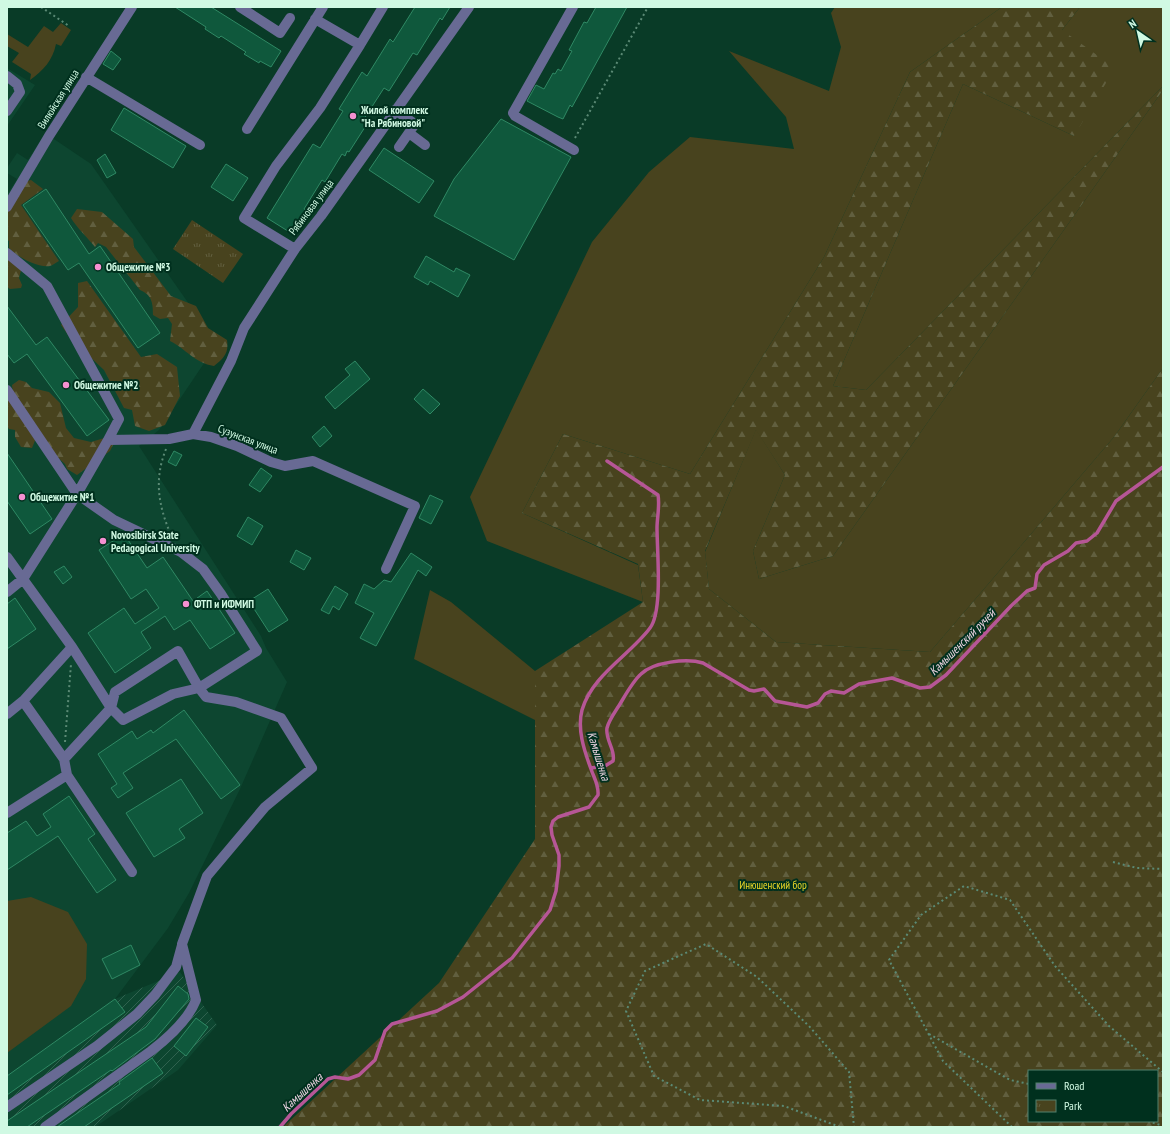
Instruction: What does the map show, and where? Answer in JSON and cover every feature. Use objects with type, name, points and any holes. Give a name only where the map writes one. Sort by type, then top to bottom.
[{"type":"street","name":"Вилюйская улица","points":[[7,207],[86,77],[132,7]]},
{"type":"street","points":[[240,7],[280,33],[290,18]]},
{"type":"street","points":[[247,129],[323,7]]},
{"type":"street","points":[[294,248],[244,218],[276,166],[320,108],[383,7]]},
{"type":"street","name":"Рябиновая улица","points":[[193,434],[231,360],[244,328],[294,248],[320,216],[469,7]]},
{"type":"street","points":[[571,149],[515,116],[513,109],[574,7]]},
{"type":"street","points":[[315,19],[360,45]]},
{"type":"street","points":[[7,76],[14,80],[20,87],[20,92],[7,111]]},
{"type":"street","points":[[86,77],[200,145]]},
{"type":"street","points":[[395,110],[415,124],[399,148]]},
{"type":"street","points":[[409,133],[425,145]]},
{"type":"street","points":[[7,253],[47,286],[119,419],[77,494],[23,579],[7,592]]},
{"type":"street","points":[[7,390],[77,494],[114,520],[181,552],[203,569],[222,594],[257,651],[199,688],[172,694],[123,720],[112,708],[72,647],[7,557]]},
{"type":"street","name":"Сузунская улица","points":[[108,440],[169,439],[193,434],[237,446],[270,462],[285,466],[313,461],[415,506],[386,569]]},
{"type":"street","points":[[7,714],[23,701],[72,647]]},
{"type":"street","points":[[7,1107],[97,1046],[137,1014],[155,995],[176,967],[182,944],[207,876],[264,807],[312,768],[281,718],[236,702],[206,697],[178,652],[115,692],[112,708],[64,759]]},
{"type":"street","points":[[23,701],[64,759],[67,775],[132,872]]},
{"type":"street","points":[[7,814],[67,775]]},
{"type":"street","points":[[45,1127],[151,1051],[164,1040],[192,1008],[196,1000],[182,944]]},
{"type":"path","points":[[40,7],[69,26]]},
{"type":"path","points":[[571,149],[648,7]]},
{"type":"path","points":[[169,439],[161,460],[158,483],[163,511],[170,534],[181,552]]},
{"type":"path","points":[[64,759],[72,647]]},
{"type":"path","points":[[1113,862],[1137,868],[1163,869]]},
{"type":"path","points":[[1012,1127],[943,1061],[889,960],[921,915],[964,886],[1010,900],[1055,966],[1110,1026],[1163,1072]]},
{"type":"path","points":[[840,1127],[784,1106],[700,1100],[654,1076],[626,1011],[645,971],[706,944],[757,977],[809,1026],[848,1072],[854,1127]]},
{"type":"path","points":[[928,1033],[1010,1080],[1028,1084]]},
{"type":"path","points":[[1151,1122],[1163,1126]]},
{"type":"shaded area","points":[[7,68],[35,85],[7,126]]},
{"type":"shaded area","name":"Novosibirsk State Pedagogical University","points":[[45,133],[91,164],[217,344],[159,430],[139,446],[261,636],[266,648],[287,682],[240,789],[189,893],[168,928],[115,999],[7,1076],[7,195],[17,179],[7,173],[7,168],[17,153],[28,160]]},
{"type":"shaded area","points":[[180,972],[217,1025],[178,1070],[95,1127],[7,1127],[7,1076],[115,999]]},
{"type":"green space","points":[[835,7],[1002,7],[910,72],[824,257],[690,474],[563,434],[522,513],[638,565],[643,602],[487,541],[470,497],[592,242],[649,172],[690,137],[794,149],[786,117],[729,51],[829,91],[841,47],[831,13]]},
{"type":"green space","name":"Инюшенский бор","points":[[1002,7],[1080,7],[1062,30],[1115,68],[1074,136],[963,84],[833,386],[866,390],[1163,86],[1163,90],[833,556],[759,579],[753,551],[785,475],[756,430],[705,551],[709,589],[776,642],[930,652],[1114,437],[1163,368],[1163,1127],[283,1127],[439,983],[535,839],[535,671],[643,602],[638,564],[522,513],[563,434],[690,474],[824,257],[910,72]]},
{"type":"green space","points":[[1080,7],[1163,7],[1163,86],[866,390],[833,386],[963,84],[1074,136],[1062,30]]},
{"type":"green space","points":[[61,23],[71,30],[61,46],[56,44],[55,50],[47,65],[30,80],[31,74],[12,62],[19,53],[7,46],[7,34],[28,47],[44,26],[53,32]]},
{"type":"green space","points":[[1163,90],[1163,368],[1114,437],[930,652],[776,642],[709,589],[705,552],[756,429],[785,475],[753,551],[759,579],[833,556]]},
{"type":"green space","points":[[31,180],[43,189],[21,205],[59,261],[50,266],[34,264],[22,258],[9,248],[9,241],[7,240],[7,198],[17,184]]},
{"type":"green space","points":[[77,209],[102,212],[133,239],[134,247],[171,296],[196,306],[208,328],[227,340],[226,352],[221,360],[214,366],[201,362],[170,341],[172,324],[168,318],[160,319],[153,315],[152,303],[147,294],[140,290],[106,247],[98,243],[95,247],[79,229],[71,218]]},
{"type":"green space","points":[[192,220],[243,254],[223,283],[173,249]]},
{"type":"green space","points":[[7,253],[23,263],[19,278],[22,285],[21,288],[10,289],[7,287]]},
{"type":"green space","points":[[87,281],[141,357],[157,354],[177,367],[180,396],[165,425],[149,431],[135,426],[132,410],[124,408],[104,370],[71,339],[61,325],[78,307],[78,283]]},
{"type":"green space","points":[[19,380],[26,382],[32,388],[49,392],[60,403],[66,428],[74,438],[91,442],[111,436],[114,443],[110,451],[77,475],[67,469],[65,464],[36,438],[32,448],[21,447],[15,437],[15,430],[9,429],[7,426],[7,395],[13,393],[12,385]]},
{"type":"green space","points":[[430,590],[451,602],[535,671],[535,720],[414,659]]},
{"type":"green space","points":[[31,897],[68,912],[87,944],[86,979],[71,1006],[7,1053],[7,901]]},
{"type":"building","points":[[175,7],[211,7],[281,51],[271,67],[260,61],[259,63],[244,54],[246,52],[221,36],[219,38],[205,29],[206,27]]},
{"type":"building","name":"Жилой комплекс \"На Рябиновой\"","points":[[415,7],[450,7],[442,20],[440,18],[417,55],[413,53],[389,91],[384,88],[362,122],[367,124],[349,152],[347,151],[345,156],[342,154],[325,182],[322,180],[304,209],[307,211],[296,229],[294,228],[291,233],[267,218],[313,144],[320,148],[343,111],[339,109],[362,72],[367,76],[390,39],[393,42]]},
{"type":"building","points":[[596,7],[627,7],[572,107],[570,105],[563,119],[527,101],[536,85],[544,89],[553,73],[555,74],[558,69],[561,71],[572,51],[569,50],[584,22],[587,23]]},
{"type":"building","points":[[111,51],[121,59],[113,70],[103,64]]},
{"type":"building","points":[[124,108],[186,146],[173,168],[111,130]]},
{"type":"building","points":[[501,119],[571,157],[514,260],[434,216],[454,179]]},
{"type":"building","points":[[384,148],[434,181],[419,203],[369,170]]},
{"type":"building","points":[[105,154],[116,173],[107,178],[97,160]]},
{"type":"building","points":[[226,164],[248,178],[233,201],[211,187]]},
{"type":"building","name":"Общежитие №3","points":[[46,189],[89,254],[100,246],[160,333],[138,348],[79,263],[68,270],[23,205]]},
{"type":"building","points":[[426,256],[454,272],[456,268],[470,275],[458,297],[430,281],[428,285],[414,277]]},
{"type":"building","name":"Общежитие №2","points":[[7,306],[36,345],[47,337],[109,420],[87,436],[27,354],[14,363],[7,354]]},
{"type":"building","points":[[355,361],[370,379],[335,409],[325,397],[350,375],[345,369]]},
{"type":"building","points":[[423,389],[440,404],[430,414],[414,399]]},
{"type":"building","points":[[324,426],[332,436],[320,447],[312,437]]},
{"type":"building","points":[[174,451],[182,455],[176,466],[168,462]]},
{"type":"building","name":"Общежитие №1","points":[[7,453],[52,519],[30,534],[7,501]]},
{"type":"building","points":[[261,468],[272,476],[260,492],[249,485]]},
{"type":"building","points":[[430,495],[443,501],[431,524],[419,518]]},
{"type":"building","points":[[248,517],[263,526],[252,545],[237,536]]},
{"type":"building","name":"ФТП и ИФМИП","points":[[124,534],[147,568],[163,557],[193,601],[207,591],[235,633],[210,649],[190,620],[174,630],[165,616],[141,632],[151,648],[115,673],[88,633],[124,608],[135,624],[159,608],[146,589],[131,599],[99,550]]},
{"type":"building","points":[[296,550],[311,558],[304,570],[290,562]]},
{"type":"building","points":[[411,553],[432,567],[426,576],[418,570],[376,646],[360,638],[374,613],[355,603],[364,584],[374,589],[384,580],[391,582]]},
{"type":"building","points":[[64,566],[72,577],[63,584],[54,572]]},
{"type":"building","points":[[335,586],[348,594],[339,610],[333,606],[329,614],[321,610]]},
{"type":"building","points":[[268,589],[288,620],[269,632],[249,601]]},
{"type":"building","points":[[15,598],[36,629],[7,649],[7,604]]},
{"type":"building","points":[[184,710],[240,785],[221,799],[176,739],[123,773],[133,788],[118,798],[111,788],[117,784],[98,754],[132,731],[137,739],[151,730],[153,733]]},
{"type":"building","points":[[181,779],[203,813],[179,829],[185,838],[154,857],[126,813]]},
{"type":"building","points":[[69,796],[95,834],[88,839],[116,880],[97,893],[58,836],[7,870],[7,833],[26,821],[37,836],[51,827],[43,814]]},
{"type":"building","points":[[131,945],[140,965],[112,979],[102,959]]},
{"type":"building","points":[[178,986],[188,994],[189,999],[155,1039],[112,1071],[111,1070],[27,1127],[7,1127],[7,1121],[146,1027]]},
{"type":"building","points":[[115,999],[125,1012],[7,1095],[7,1076]]},
{"type":"building","points":[[196,1018],[208,1027],[186,1056],[174,1046]]},
{"type":"building","points":[[152,1058],[163,1073],[84,1127],[57,1127],[120,1084],[119,1082]]},
{"type":"waterway","name":"Камышенка","points":[[280,1127],[291,1114],[328,1079],[335,1077],[348,1079],[359,1075],[375,1060],[385,1031],[392,1024],[437,1011],[463,997],[512,958],[550,910],[556,891],[559,866],[559,855],[552,835],[551,827],[553,821],[558,817],[589,807],[598,795],[597,785],[582,740],[580,725],[582,710],[594,686],[650,628],[657,608],[658,495],[607,461]]},
{"type":"waterway","name":"Камышенский ручей","points":[[591,768],[605,766],[613,761],[614,757],[607,728],[611,719],[638,677],[646,670],[670,662],[688,661],[703,663],[749,690],[754,691],[764,689],[775,701],[807,707],[818,703],[825,694],[831,691],[844,693],[859,684],[892,678],[920,688],[930,687],[946,675],[1011,606],[1027,591],[1035,588],[1037,574],[1044,565],[1068,551],[1076,543],[1087,541],[1097,533],[1116,501],[1163,467]]},
{"type":"place","name":"Жилой комплекс \"На Рябиновой\"","points":[[353,116]]},
{"type":"place","name":"Общежитие №3","points":[[98,267]]},
{"type":"place","name":"Общежитие №2","points":[[66,385]]},
{"type":"place","name":"Общежитие №1","points":[[22,497]]},
{"type":"place","name":"Novosibirsk State Pedagogical University","points":[[103,541]]},
{"type":"place","name":"ФТП и ИФМИП","points":[[186,604]]}]
